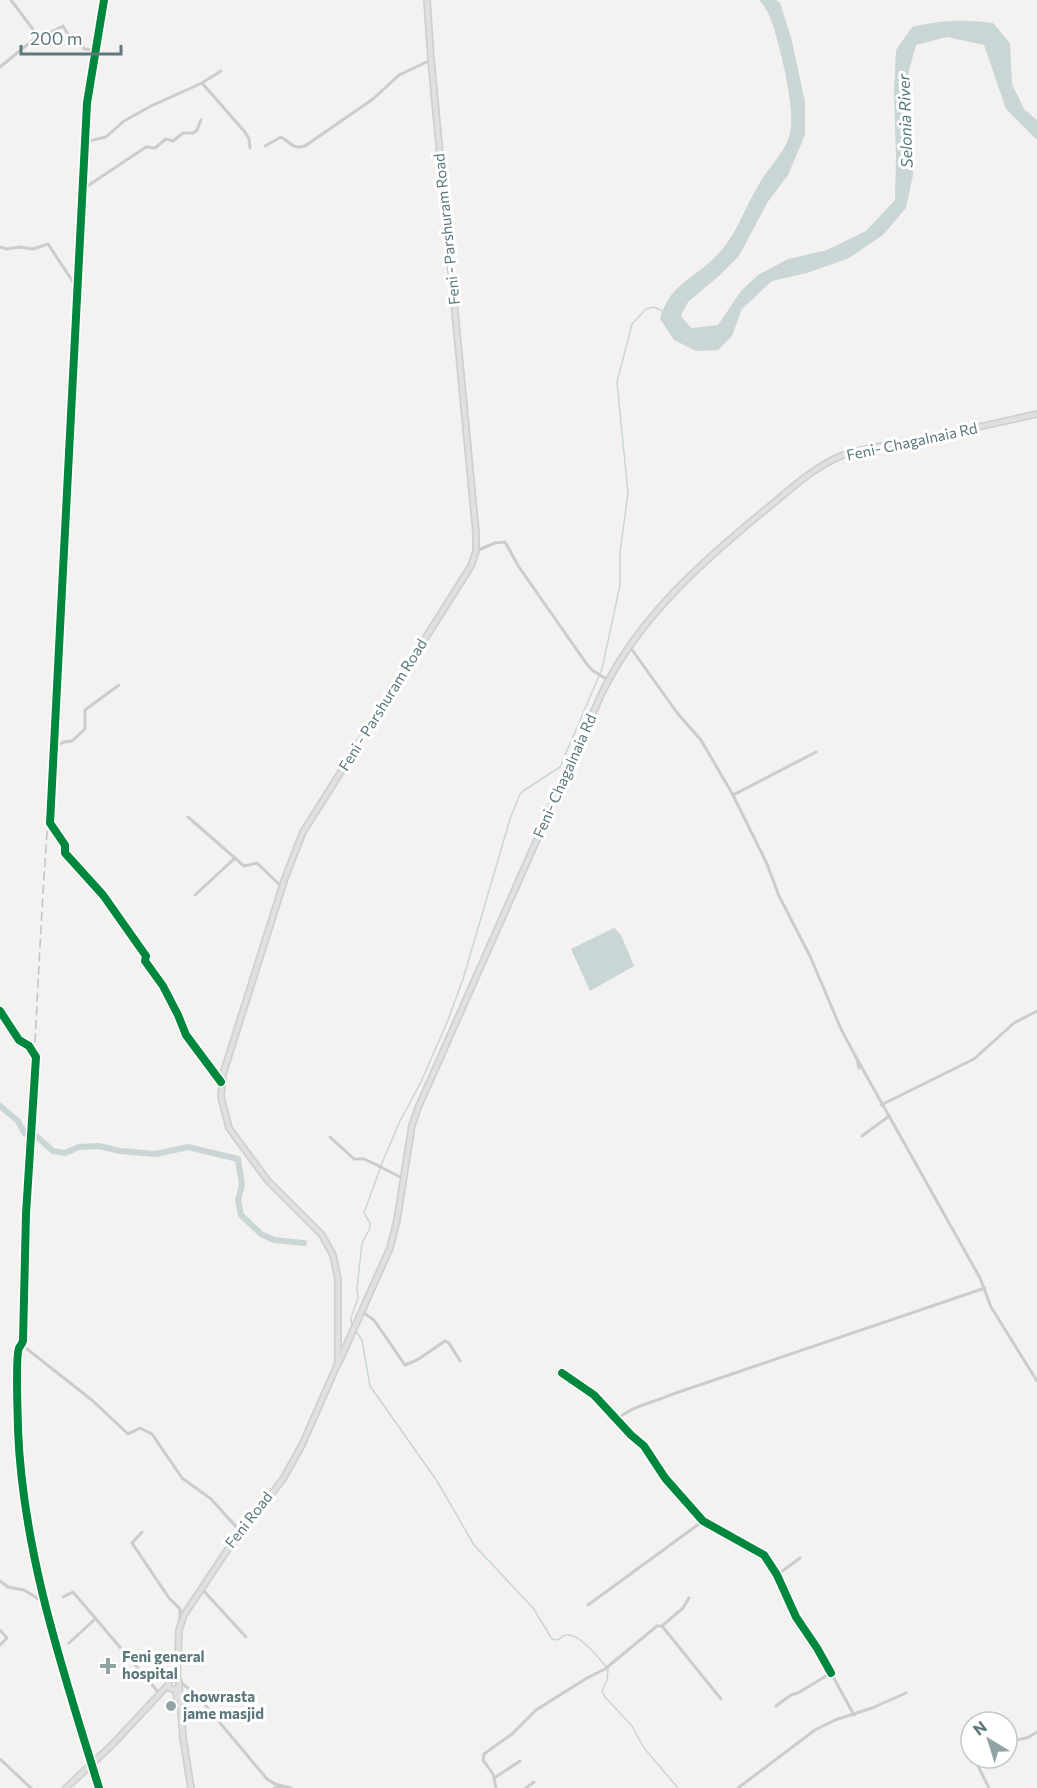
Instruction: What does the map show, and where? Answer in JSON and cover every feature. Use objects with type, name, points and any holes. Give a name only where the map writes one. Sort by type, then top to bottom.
[{"type":"main road","name":"Feni - Parshuram Road","points":[[338,1363],[338,1279],[333,1255],[322,1235],[268,1181],[229,1128],[221,1097],[221,1082],[282,887],[303,832],[471,566],[476,551],[427,0]]},
{"type":"main road","name":"Feni- Chagalnaia Rd","points":[[338,1363],[390,1248],[412,1125],[418,1108],[608,680],[630,646],[692,573],[742,528],[825,464],[847,454],[1037,414]]},
{"type":"main road","name":"Feni Road","points":[[190,1788],[177,1683],[180,1621],[192,1598],[282,1477],[338,1363]]},
{"type":"main road","points":[[168,1685],[170,1689],[177,1683],[181,1623],[187,1608],[283,1479],[302,1445],[338,1363]]},
{"type":"main road","points":[[66,1788],[112,1745],[171,1680],[177,1683]]},
{"type":"street","points":[[11,0],[36,32],[37,39]]},
{"type":"street","points":[[104,0],[87,104],[49,820],[51,827],[65,845],[65,853],[104,895],[146,956],[145,961],[163,986],[186,1035],[221,1082]]},
{"type":"street","points":[[0,67],[37,39],[63,26],[74,44],[81,42],[84,49],[95,50]]},
{"type":"street","points":[[265,146],[281,136],[292,146],[301,148],[305,146],[373,99],[399,75],[431,60]]},
{"type":"street","points":[[85,142],[106,137],[124,121],[202,83],[221,71]]},
{"type":"street","points":[[202,83],[245,132],[250,148]]},
{"type":"street","points":[[82,189],[146,147],[154,148],[166,139],[173,141],[183,133],[193,133],[197,130],[201,120]]},
{"type":"street","points":[[0,247],[33,249],[48,244],[77,288]]},
{"type":"street","points":[[476,551],[495,543],[506,542],[519,567],[586,663],[592,670],[608,680]]},
{"type":"street","points":[[630,646],[678,714],[701,740],[733,795],[767,864],[779,896],[810,956],[841,1029],[881,1105],[946,1215],[985,1288],[991,1307],[1037,1381]]},
{"type":"street","points":[[53,748],[64,742],[72,741],[85,729],[85,710],[119,685]]},
{"type":"street","points":[[733,795],[816,752]]},
{"type":"street","points":[[188,817],[244,866],[257,862],[282,887]]},
{"type":"street","points":[[195,895],[235,858]]},
{"type":"street","points":[[0,1011],[19,1040],[35,1053],[22,1345],[18,1349],[20,1466],[44,1602],[99,1788]]},
{"type":"street","points":[[881,1105],[974,1059],[1014,1023],[1037,1011]]},
{"type":"street","points":[[857,1059],[859,1068]]},
{"type":"street","points":[[862,1137],[889,1116]]},
{"type":"street","points":[[330,1137],[354,1159],[369,1161],[404,1179]]},
{"type":"street","points":[[618,1419],[623,1414],[670,1395],[985,1288]]},
{"type":"street","points":[[361,1311],[374,1320],[405,1365],[446,1341],[460,1361]]},
{"type":"street","points":[[22,1345],[93,1401],[128,1434],[140,1428],[152,1434],[162,1446],[176,1471],[211,1499],[240,1531]]},
{"type":"street","points":[[562,1373],[594,1395],[644,1446],[664,1478],[704,1521],[764,1555],[777,1575],[796,1617],[817,1648],[854,1715]]},
{"type":"street","points":[[588,1605],[704,1521]]},
{"type":"street","points":[[142,1532],[132,1543],[168,1598],[180,1610],[180,1621]]},
{"type":"street","points":[[777,1575],[800,1558]]},
{"type":"street","points":[[0,1581],[8,1587],[24,1590],[44,1602]]},
{"type":"street","points":[[201,1588],[246,1637]]},
{"type":"street","points":[[63,1597],[73,1592],[159,1693]]},
{"type":"street","points":[[496,1788],[493,1774],[483,1760],[484,1754],[512,1734],[536,1710],[586,1678],[605,1669],[648,1632],[657,1626],[662,1626],[683,1608],[689,1598]]},
{"type":"street","points":[[69,1643],[95,1619]]},
{"type":"street","points":[[662,1626],[721,1699]]},
{"type":"street","points":[[0,1630],[7,1638],[0,1645]]},
{"type":"street","points":[[776,1706],[831,1673]]},
{"type":"street","points":[[177,1683],[195,1693],[267,1779],[284,1787]]},
{"type":"street","points":[[738,1788],[815,1730],[906,1693]]},
{"type":"street","points":[[1019,1740],[1037,1732]]},
{"type":"street","points":[[0,1759],[31,1788]]},
{"type":"street","points":[[494,1778],[520,1761]]},
{"type":"street","points":[[980,1770],[989,1788]]},
{"type":"street","points":[[526,1788],[534,1782]]},
{"type":"street","points":[[274,1788],[291,1788]]},
{"type":"water","name":"Selonia River","points":[[759,0],[776,0],[780,3],[792,41],[805,102],[805,135],[788,175],[767,203],[739,256],[688,302],[681,316],[691,328],[718,325],[741,291],[758,275],[788,259],[827,250],[866,231],[895,200],[896,50],[912,27],[952,21],[993,23],[1010,43],[1012,84],[1024,109],[1037,120],[1037,140],[1006,109],[984,45],[947,37],[916,45],[908,74],[913,175],[906,208],[883,235],[849,258],[807,273],[772,281],[742,309],[732,336],[718,350],[696,351],[674,340],[660,319],[664,307],[676,290],[716,256],[729,240],[762,179],[782,151],[791,127],[788,86],[780,51],[771,21]]},
{"type":"water","points":[[614,928],[621,935],[634,966],[590,991],[571,949]]},
{"type":"waterway","points":[[352,1327],[351,1318],[358,1298],[362,1243],[370,1228],[370,1223],[364,1213],[400,1121],[421,1082],[448,1020],[463,979],[510,819],[523,791],[560,767],[602,669],[620,585],[620,553],[628,493],[617,382],[632,324],[646,309],[654,307],[662,311]]},
{"type":"waterway","points":[[0,1106],[18,1121],[25,1134],[35,1135],[53,1151],[65,1153],[79,1147],[99,1146],[120,1151],[156,1154],[188,1147],[238,1159],[242,1185],[238,1200],[241,1215],[261,1234],[274,1240],[304,1243]]},
{"type":"waterway","points":[[356,1331],[362,1340],[370,1386],[437,1481],[474,1545],[533,1608],[552,1639],[558,1640],[563,1636],[571,1635],[589,1648],[605,1665],[608,1669],[607,1680],[602,1691],[605,1697],[632,1726],[644,1748],[678,1788]]},
{"type":"railway","points":[[28,1150],[50,795],[84,121],[102,0]]},
{"type":"cycle path","points":[[104,0],[87,103],[50,823],[65,845],[65,853],[103,895],[146,956],[145,961],[163,986],[186,1035],[221,1082]]},
{"type":"cycle path","points":[[0,1011],[19,1040],[29,1046],[36,1057],[26,1214],[23,1341],[19,1348],[17,1363],[21,1476],[36,1566],[47,1611],[99,1788]]},
{"type":"cycle path","points":[[562,1373],[594,1395],[644,1446],[665,1478],[703,1521],[764,1555],[777,1575],[796,1617],[831,1673]]},
{"type":"place","name":"Feni general hospital","points":[[108,1666]]},
{"type":"place","name":"chowrasta jame masjid","points":[[171,1706]]}]
